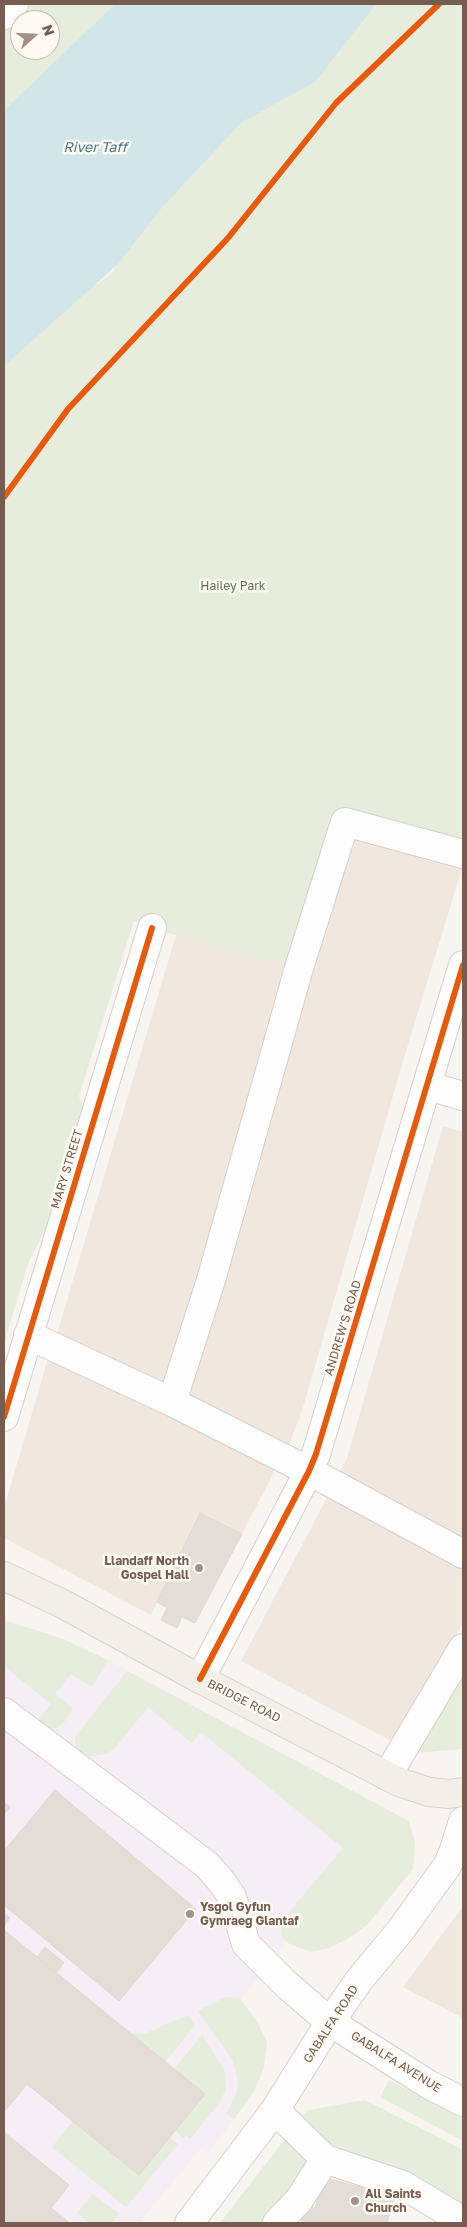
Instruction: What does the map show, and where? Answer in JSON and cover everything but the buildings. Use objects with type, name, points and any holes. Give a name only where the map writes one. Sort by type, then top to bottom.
[{"type":"main road","name":"BRIDGE ROAD","points":[[4,1576],[63,1604],[200,1679],[387,1776],[421,1790],[449,1794],[463,1792]]},
{"type":"street","points":[[4,15],[14,4]]},
{"type":"street","points":[[172,1402],[211,1280],[299,968],[345,822],[463,854]]},
{"type":"street","name":"MARY STREET","points":[[4,1417],[152,928]]},
{"type":"street","name":"ANDREW'S ROAD","points":[[200,1679],[309,1472],[463,966]]},
{"type":"street","points":[[428,1086],[463,1096]]},
{"type":"street","points":[[28,1334],[172,1402],[463,1554]]},
{"type":"street","points":[[387,1776],[463,1648]]},
{"type":"street","name":"GABALFA AVENUE","points":[[4,1712],[207,1865],[232,1897],[246,1944],[288,1986],[330,2022],[428,2084],[463,2102]]},
{"type":"street","name":"GABALFA ROAD","points":[[197,2221],[275,2110],[330,2022],[360,1979],[400,1931],[447,1866],[463,1821]]},
{"type":"street","points":[[275,2110],[325,2159],[403,2185],[463,2221]]},
{"type":"street","points":[[277,2223],[299,2200],[325,2159]]},
{"type":"shaded area","points":[[348,831],[463,865],[403,1061],[302,1411],[286,1452],[183,1399]]},
{"type":"shaded area","points":[[176,935],[291,966],[181,1349],[162,1387],[57,1334]]},
{"type":"shaded area","points":[[443,1126],[463,1132],[463,1542],[337,1477],[347,1458]]},
{"type":"shaded area","points":[[50,1352],[277,1466],[242,1534],[200,1513],[151,1615],[4,1538],[4,1508]]},
{"type":"shaded area","points":[[330,1492],[463,1562],[463,1622],[399,1745],[241,1661]]},
{"type":"shaded area","name":"Ysgol Gyfun Gymraeg Glantaf","points":[[4,1620],[63,1639],[108,1660],[409,1821],[415,1843],[413,1869],[367,1925],[349,1938],[329,1948],[311,1952],[286,1943],[241,1998],[258,2023],[267,2043],[264,2068],[254,2092],[208,2154],[201,2148],[139,2223],[4,2223]]},
{"type":"shaded area","points":[[463,1906],[463,2018],[403,1987]]},
{"type":"green space","points":[[4,4],[115,4],[60,57],[60,10],[10,10],[10,60],[56,60],[4,110]]},
{"type":"green space","name":"Hailey Park","points":[[351,4],[463,4],[463,847],[338,810],[291,966],[160,931],[134,921],[79,1096],[83,1106],[81,1120],[67,1139],[62,1162],[63,1184],[56,1210],[29,1261],[4,1343],[4,349],[64,300],[99,283],[113,272],[118,256],[131,232]]},
{"type":"green space","points":[[4,1620],[63,1639],[108,1660],[92,1687],[71,1674],[55,1694],[73,1709],[65,1721],[54,1731],[48,1732],[35,1724],[51,1704],[4,1666]]},
{"type":"green space","points":[[127,1671],[409,1821],[415,1843],[413,1869],[367,1925],[349,1938],[329,1948],[311,1952],[286,1942],[282,1937],[281,1922],[343,1848],[201,1732],[192,1743],[148,1707],[113,1750],[105,1754],[87,1757],[76,1751],[75,1737]]},
{"type":"green space","points":[[463,1678],[463,1749],[415,1753]]},
{"type":"green space","points":[[225,1997],[240,1999],[258,2023],[267,2043],[264,2068],[254,2092],[234,2119],[226,2113],[236,2095],[238,2082],[233,2061],[198,2011]]},
{"type":"green space","points":[[189,2015],[195,2025],[165,2062],[131,2034],[146,2033]]},
{"type":"green space","points":[[202,2035],[224,2070],[226,2089],[219,2103],[190,2139],[186,2135],[183,2138],[175,2131],[205,2094],[174,2069]]},
{"type":"green space","points":[[389,2080],[463,2119],[463,2141],[380,2097]]},
{"type":"green space","points":[[365,2100],[463,2150],[463,2211],[344,2160],[298,2122],[308,2110]]},
{"type":"green space","points":[[73,2121],[139,2175],[169,2137],[178,2144],[126,2207],[52,2147]]},
{"type":"green space","points":[[288,2135],[311,2156],[271,2223],[220,2223]]},
{"type":"green space","points":[[93,2194],[119,2214],[112,2223],[89,2223],[77,2213]]},
{"type":"water","name":"River Taff","points":[[115,4],[376,4],[315,82],[242,122],[164,205],[117,265],[4,366],[4,110],[56,60],[60,60],[60,57]]},
{"type":"cycle path","points":[[4,497],[68,409],[228,238],[336,103],[439,4]]},
{"type":"cycle path","points":[[4,1417],[152,928]]},
{"type":"cycle path","points":[[200,1679],[309,1471],[316,1454],[463,965]]},
{"type":"place","name":"Llandaff North Gospel Hall","points":[[199,1568]]},
{"type":"place","name":"Ysgol Gyfun Gymraeg Glantaf","points":[[190,1914]]},
{"type":"place","name":"All Saints Church","points":[[355,2201]]}]
